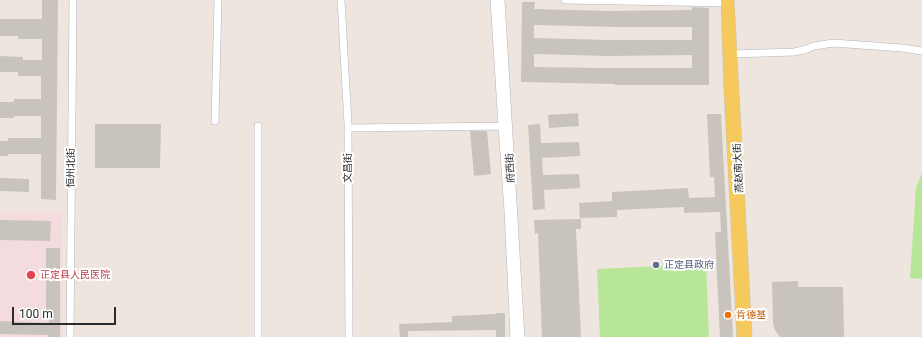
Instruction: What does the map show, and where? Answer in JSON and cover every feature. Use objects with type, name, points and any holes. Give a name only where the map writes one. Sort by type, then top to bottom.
[{"type":"main road","name":"燕赵南大街","points":[[728,2],[733,54],[748,337]]},
{"type":"main road","points":[[728,2],[728,90],[740,337]]},
{"type":"street","name":"恒州北街","points":[[70,337],[73,0]]},
{"type":"street","points":[[215,121],[218,0]]},
{"type":"street","name":"文昌街","points":[[340,0],[348,128],[348,337]]},
{"type":"street","points":[[494,0],[505,126],[514,337]]},
{"type":"street","name":"府西街","points":[[501,0],[505,126],[521,337]]},
{"type":"street","points":[[565,0],[728,2]]},
{"type":"street","points":[[733,54],[794,52],[814,46],[833,43],[922,51]]},
{"type":"street","points":[[258,126],[258,337]]},
{"type":"street","points":[[348,128],[505,126]]},
{"type":"shaded area","name":"正定县人民医院","points":[[0,212],[62,212],[62,337],[0,337]]},
{"type":"green space","points":[[922,173],[922,279],[910,278],[916,188]]},
{"type":"green space","points":[[706,264],[709,337],[600,337],[597,269]]},
{"type":"building","points":[[42,0],[58,0],[56,200],[41,199],[41,154],[8,154],[8,156],[0,156],[0,141],[8,141],[8,138],[41,138],[41,116],[14,116],[14,118],[0,118],[0,102],[14,102],[14,99],[41,99],[41,76],[18,76],[18,72],[0,72],[0,56],[23,57],[23,60],[42,60],[42,39],[18,39],[18,36],[0,36],[0,19],[42,19]]},
{"type":"building","points":[[522,2],[535,2],[534,9],[609,11],[692,10],[692,7],[709,8],[709,85],[615,85],[521,82]],"holes":[[[534,25],[692,27],[692,40],[534,38]],[[534,54],[608,56],[692,55],[692,68],[534,67]]]},
{"type":"building","points":[[578,113],[579,126],[549,128],[548,115]]},
{"type":"building","points":[[707,114],[721,114],[733,337],[720,337],[715,232],[721,232],[720,212],[684,213],[684,207],[617,210],[617,217],[580,218],[579,203],[612,201],[612,192],[688,188],[689,198],[715,197],[714,177],[710,177]]},
{"type":"building","points":[[95,124],[161,124],[160,168],[95,168]]},
{"type":"building","points":[[540,124],[541,143],[579,142],[580,156],[542,158],[543,175],[579,174],[580,188],[544,190],[545,209],[533,210],[528,125]]},
{"type":"building","points":[[470,131],[487,131],[491,174],[474,176]]},
{"type":"building","points":[[0,178],[29,179],[29,192],[0,191]]},
{"type":"building","points":[[581,219],[581,229],[576,229],[581,337],[542,337],[538,233],[535,234],[534,220]]},
{"type":"building","points":[[0,220],[51,221],[50,241],[0,240]]},
{"type":"building","points":[[46,248],[60,248],[60,337],[48,337],[48,335],[0,334],[0,321],[49,323],[49,312],[46,312]]},
{"type":"building","points":[[798,281],[798,287],[843,287],[844,337],[780,337],[775,330],[773,323],[772,282]]},
{"type":"building","points":[[505,313],[505,337],[496,337],[496,330],[408,331],[408,337],[400,337],[399,324],[452,322],[452,316]]},
{"type":"place","name":"正定县政府","points":[[656,265]]},
{"type":"place","name":"正定县人民医院","points":[[31,275]]},
{"type":"place","name":"肯德基","points":[[728,315]]}]
